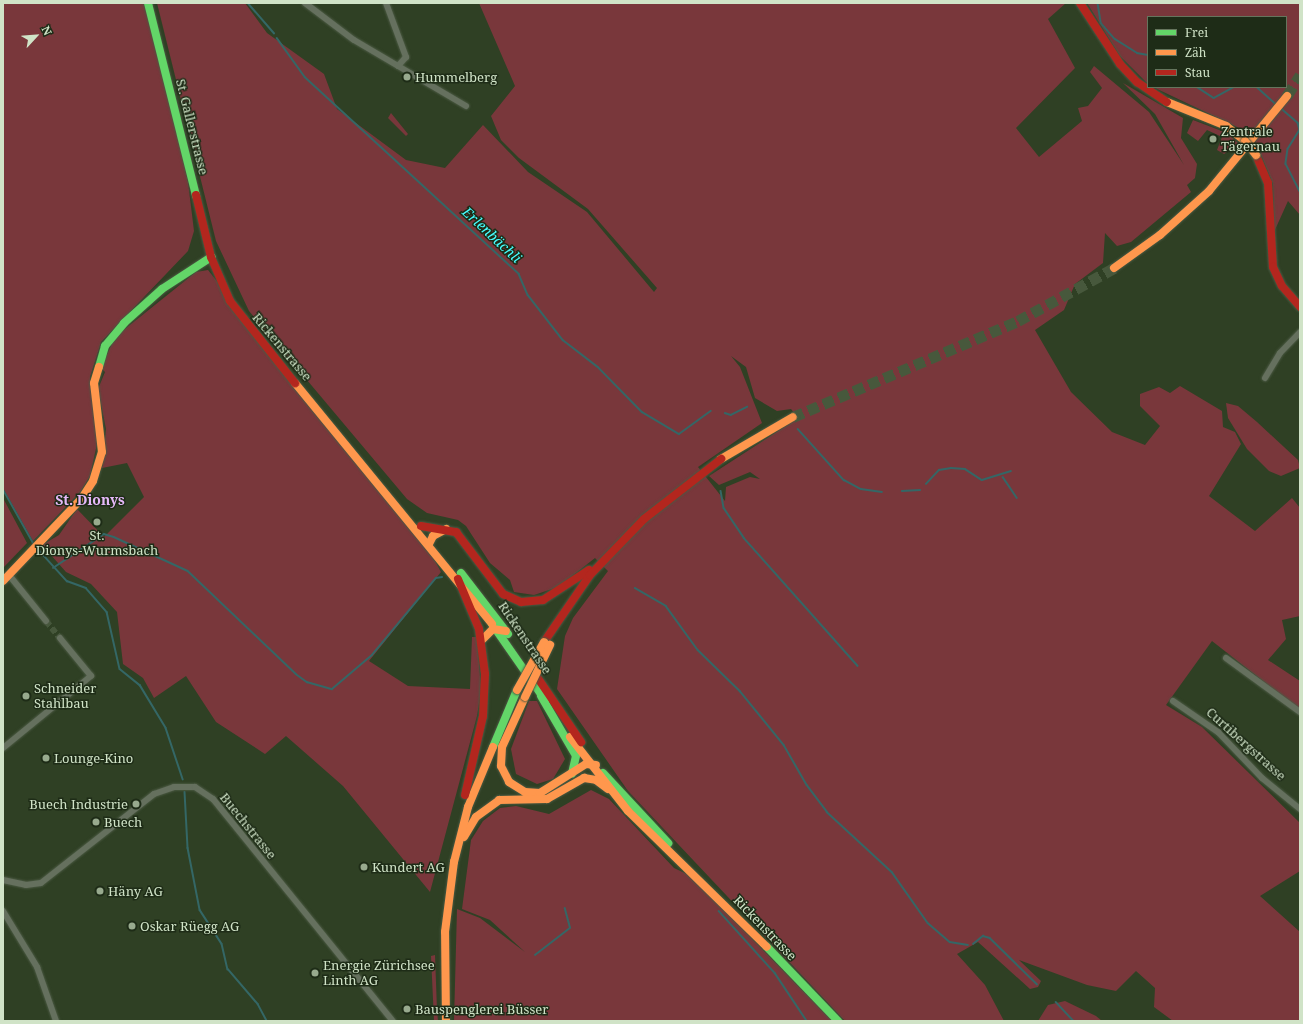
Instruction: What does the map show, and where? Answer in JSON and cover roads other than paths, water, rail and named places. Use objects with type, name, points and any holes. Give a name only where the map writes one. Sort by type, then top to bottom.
[{"type":"main road","name":"St. Gallerstrasse","points":[[148,3],[211,257]]},
{"type":"main road","points":[[1080,3],[1120,64],[1137,82],[1164,101],[1226,126],[1245,141],[1256,155],[1268,183],[1273,267],[1282,286],[1300,307]]},
{"type":"main road","points":[[1114,268],[1160,235],[1209,191],[1276,112],[1285,99]]},
{"type":"main road","name":"Rickenstrasse","points":[[211,257],[243,320],[430,541],[502,630],[608,789],[673,852],[838,1021]]},
{"type":"main road","points":[[6,578],[82,498],[99,466],[101,445],[94,383],[105,346],[124,323],[162,289],[211,257]]},
{"type":"main road","points":[[421,526],[447,528],[464,539],[484,573],[503,594],[521,602],[533,602],[553,595],[600,562],[687,483],[730,452],[793,416]]},
{"type":"main road","name":"Rickenstrasse","points":[[348,444],[421,526],[430,541],[458,579],[502,630],[541,696],[592,763],[673,852]]},
{"type":"main road","points":[[430,541],[447,528]]},
{"type":"main road","points":[[592,763],[548,790],[533,793],[516,788],[504,774],[502,747],[547,644],[567,606],[600,562]]},
{"type":"main road","points":[[458,579],[482,640],[486,674],[483,716],[457,827],[458,842]]},
{"type":"main road","points":[[482,640],[489,631],[502,630]]},
{"type":"main road","points":[[446,1021],[445,932],[458,842],[482,768],[517,690],[547,644]]},
{"type":"main road","points":[[541,696],[576,756],[572,774]]},
{"type":"main road","points":[[571,784],[592,763]]},
{"type":"main road","points":[[454,862],[470,825],[490,804],[508,798],[540,800],[571,784],[590,778],[608,789]]},
{"type":"street","points":[[305,3],[354,40],[466,106]]},
{"type":"street","points":[[386,3],[406,57],[398,66]]},
{"type":"street","points":[[1265,378],[1280,353],[1300,332]]},
{"type":"street","points":[[6,578],[46,621]]},
{"type":"street","points":[[3,748],[92,676],[60,638]]},
{"type":"street","points":[[1226,658],[1300,712]]},
{"type":"street","name":"Curtibergstrasse","points":[[1173,701],[1218,732],[1262,778],[1300,809]]},
{"type":"street","name":"Buechstrasse","points":[[3,880],[26,886],[48,880],[154,794],[174,787],[195,787],[213,798],[393,1021]]},
{"type":"street","points":[[3,911],[37,967],[56,1021]]},
{"type":"waterway","name":"Erlenbächli","points":[[248,3],[274,33]]},
{"type":"waterway","points":[[1098,3],[1101,23],[1115,39],[1137,53],[1147,55]]},
{"type":"waterway","name":"Erlenbächli","points":[[277,38],[305,77],[519,274],[528,295],[563,340],[598,367],[642,412],[679,434],[711,411]]},
{"type":"waterway","points":[[1199,88],[1214,98],[1232,88]]},
{"type":"waterway","points":[[1258,88],[1276,104]]},
{"type":"waterway","points":[[1282,109],[1298,123],[1300,130],[1288,149],[1286,164],[1300,191]]},
{"type":"waterway","points":[[725,413],[731,415],[747,407]]},
{"type":"waterway","points":[[798,429],[844,480],[861,489],[882,492]]},
{"type":"waterway","points":[[926,484],[939,470],[951,468],[965,469],[982,480],[1011,471]]},
{"type":"waterway","points":[[1003,477],[1017,498]]},
{"type":"waterway","points":[[3,489],[34,544]]},
{"type":"waterway","points":[[902,491],[920,490]]},
{"type":"waterway","points":[[721,491],[724,508],[744,538],[858,666]]},
{"type":"waterway","points":[[53,568],[104,534],[114,537],[188,571],[296,674],[307,682],[332,689],[372,655],[436,578],[442,577]]},
{"type":"waterway","points":[[37,548],[67,581],[86,588],[107,612],[120,669],[140,685],[166,728],[183,779]]},
{"type":"waterway","points":[[635,588],[666,606],[698,650],[740,691],[784,745],[807,785],[827,812],[892,872],[928,923],[950,942],[968,945]]},
{"type":"waterway","points":[[185,792],[188,848],[200,910],[222,944],[228,969],[258,1004],[267,1021]]},
{"type":"waterway","points":[[535,955],[570,928],[565,909]]},
{"type":"waterway","points":[[719,911],[775,973],[807,1021]]},
{"type":"waterway","points":[[973,944],[983,936],[990,938],[1037,984]]},
{"type":"waterway","points":[[1056,1002],[1074,1021]]},
{"type":"tunnel","points":[[1287,96],[1300,75]]},
{"type":"tunnel","points":[[793,417],[1018,321],[1114,268]]},
{"type":"tunnel","points":[[46,621],[60,638]]},
{"type":"place","name":"Hummelberg","points":[[407,77]]},
{"type":"place","name":"Zentrale Tägernau","points":[[1213,139]]},
{"type":"place","name":"St. Dionys-Wurmsbach","points":[[97,522]]},
{"type":"place","name":"Schneider Stahlbau","points":[[26,696]]},
{"type":"place","name":"Lounge-Kino","points":[[46,758]]},
{"type":"place","name":"Buech Industrie","points":[[136,804]]},
{"type":"place","name":"Buech","points":[[96,822]]},
{"type":"place","name":"Kundert AG","points":[[364,867]]},
{"type":"place","name":"Häny AG","points":[[100,891]]},
{"type":"place","name":"Oskar Rüegg AG","points":[[132,926]]},
{"type":"place","name":"Energie Zürichsee Linth AG","points":[[315,973]]},
{"type":"place","name":"Bauspenglerei Büsser","points":[[407,1009]]},
{"type":"district","name":"St. Dionys","points":[[90,500]]}]
